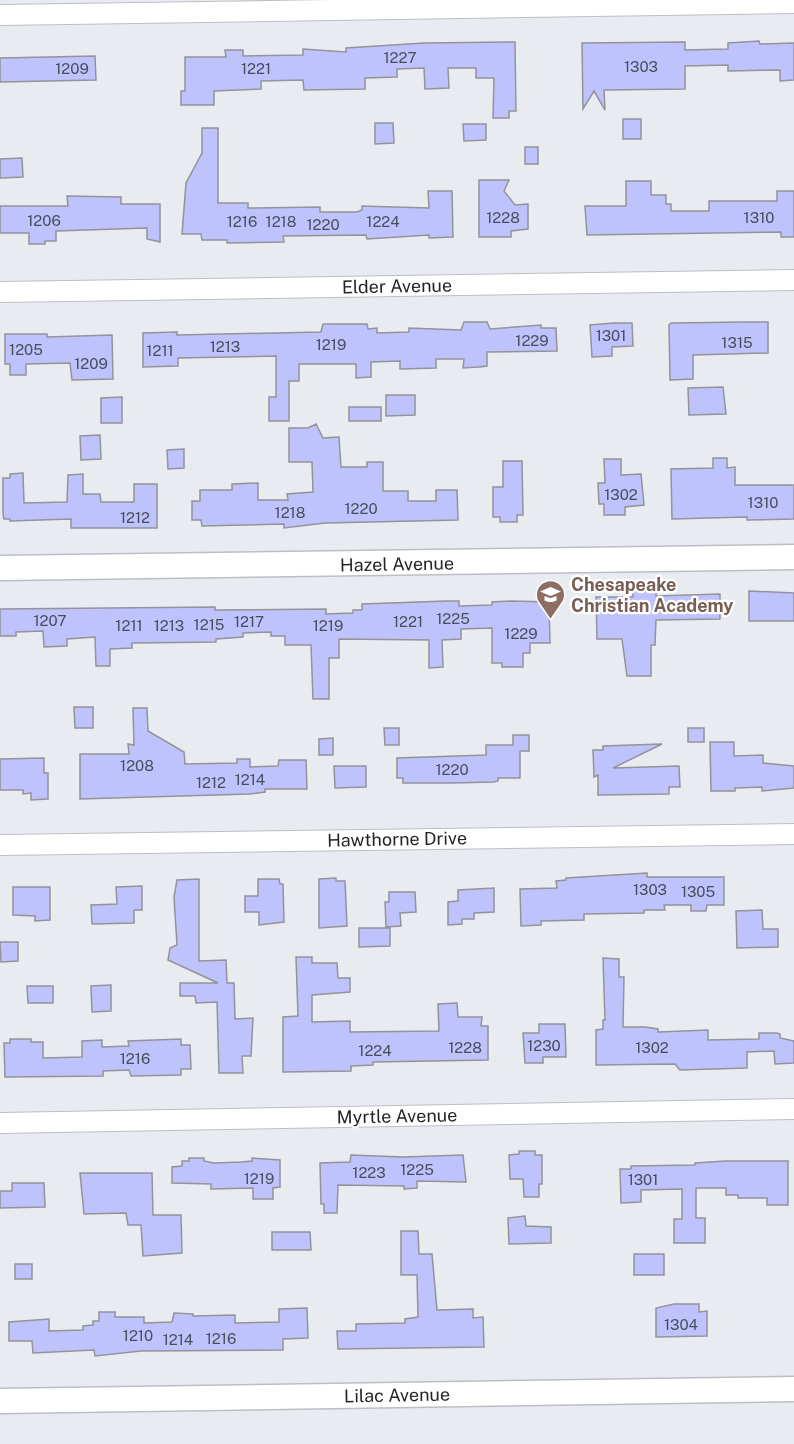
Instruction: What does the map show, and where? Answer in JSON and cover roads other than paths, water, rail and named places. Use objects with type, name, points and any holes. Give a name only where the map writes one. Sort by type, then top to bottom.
[{"type":"street","points":[[0,15],[794,3]]},
{"type":"street","name":"Elder Avenue","points":[[0,292],[794,280]]},
{"type":"street","name":"Hazel Avenue","points":[[0,568],[794,557]]},
{"type":"street","name":"Hawthorne Drive","points":[[0,845],[794,834]]},
{"type":"street","name":"Myrtle Avenue","points":[[0,1123],[794,1110]]},
{"type":"street","name":"Lilac Avenue","points":[[0,1401],[794,1389]]},
{"type":"place","name":"Chesapeake Christian Academy","points":[[550,620]]}]
